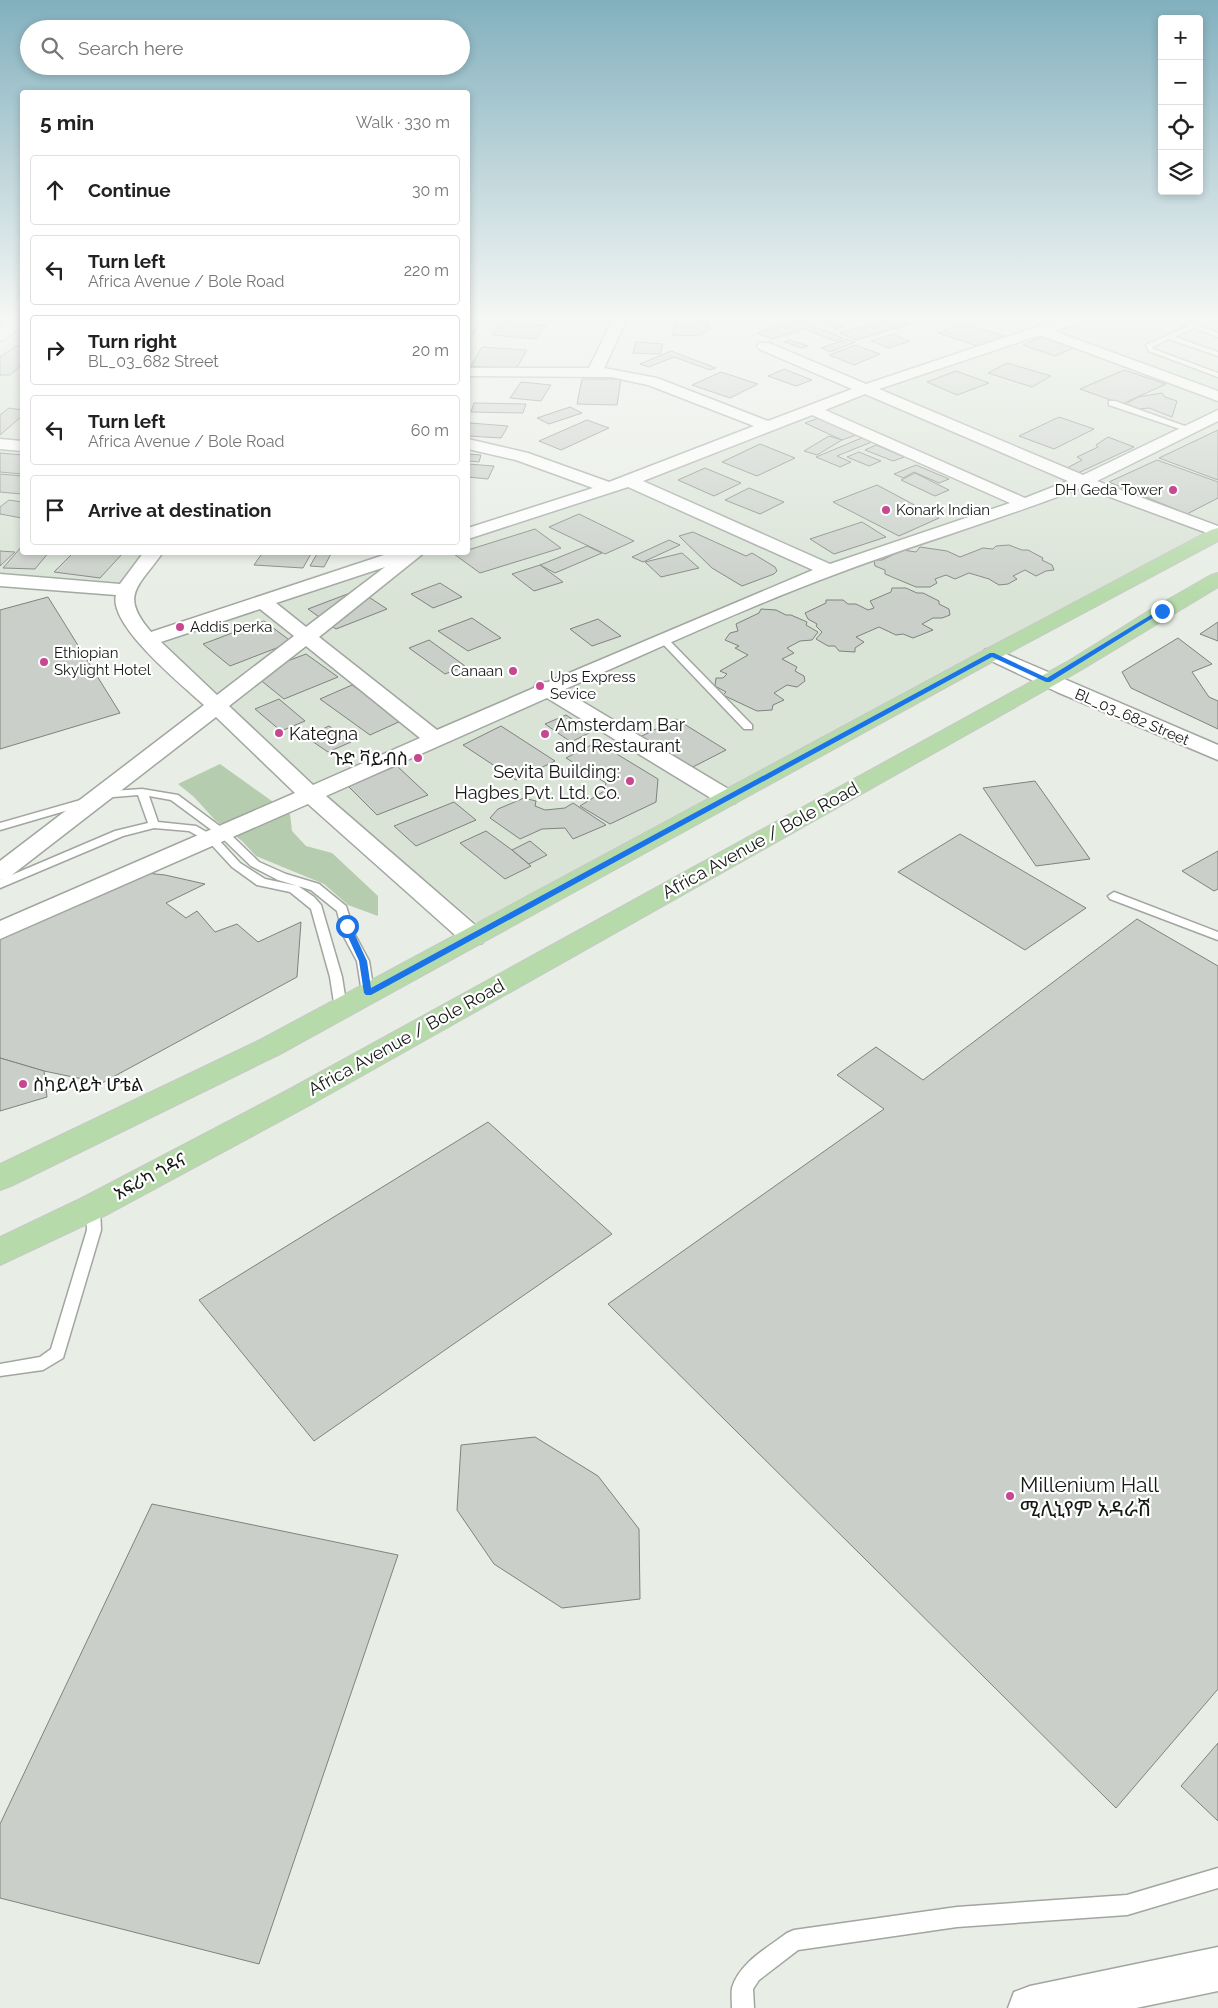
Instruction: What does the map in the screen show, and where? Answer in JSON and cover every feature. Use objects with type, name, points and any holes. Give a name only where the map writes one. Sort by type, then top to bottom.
[{"type":"main road","points":[[0,1178],[270,1047],[1218,533]]},
{"type":"main road","name":"Africa Avenue / Bole Road","points":[[300,1097],[1048,680],[1218,579]]},
{"type":"main road","name":"አፍሪካ ጎዳና","points":[[0,1252],[300,1097]]},
{"type":"street","points":[[733,413],[767,426]]},
{"type":"street","points":[[470,533],[629,481],[801,413]]},
{"type":"street","points":[[818,413],[1025,504]]},
{"type":"street","points":[[921,413],[1083,481],[1218,533]]},
{"type":"street","points":[[0,930],[662,639],[829,570],[1025,504],[1083,481],[1218,415]]},
{"type":"street","points":[[0,444],[20,446]]},
{"type":"street","points":[[470,444],[501,449],[609,488]]},
{"type":"street","points":[[629,481],[829,570]]},
{"type":"street","points":[[152,555],[125,590],[123,600],[127,615],[147,640],[304,789],[473,937]]},
{"type":"street","points":[[147,640],[405,555]]},
{"type":"street","points":[[0,873],[410,555]]},
{"type":"street","points":[[0,580],[125,590]]},
{"type":"street","points":[[263,602],[430,735]]},
{"type":"street","name":"BL_03_682 Street","points":[[992,654],[1218,753]]},
{"type":"street","points":[[0,930],[543,687]]},
{"type":"street","points":[[304,789],[543,687]]},
{"type":"street","points":[[543,687],[727,798]]},
{"type":"street","points":[[1030,2008],[1218,1969]]},
{"type":"lane","points":[[1140,413],[1188,429]]},
{"type":"lane","points":[[662,639],[748,727]]},
{"type":"lane","points":[[142,792],[154,825]]},
{"type":"lane","points":[[0,827],[15,821],[112,794],[142,792],[174,797],[225,835],[255,864],[282,877],[316,887],[342,909],[350,935],[363,961],[368,993]]},
{"type":"lane","points":[[0,884],[119,833],[154,825],[192,828],[213,840],[236,865],[261,882],[294,889],[310,900],[316,908],[336,977],[341,1008]]},
{"type":"lane","points":[[1114,896],[1218,936]]},
{"type":"lane","points":[[1,1370],[43,1363],[58,1353],[94,1230],[92,1206]]},
{"type":"lane","points":[[743,2008],[742,1990],[745,1982],[752,1973],[794,1940],[957,1917],[1127,1904],[1196,1886],[1218,1878]]},
{"type":"shaded area","points":[[0,413],[20,413],[20,555],[141,555],[117,586],[0,575]]},
{"type":"shaded area","points":[[815,413],[1218,413],[1218,527],[482,927],[147,649],[415,555],[470,555],[470,535]]},
{"type":"green space","points":[[220,764],[290,814],[292,831],[306,846],[332,853],[378,896],[378,916],[348,905],[324,884],[256,856],[242,841],[215,820],[194,797],[178,784]]},
{"type":"building","points":[[3,413],[20,413],[20,418],[0,435],[0,415]]},
{"type":"building","points":[[553,413],[582,413],[549,424],[537,418]]},
{"type":"building","points":[[1161,413],[1173,413],[1172,417]]},
{"type":"building","points":[[1059,417],[1094,429],[1054,449],[1019,436]]},
{"type":"building","points":[[819,418],[856,435],[842,440],[805,423]]},
{"type":"building","points":[[587,420],[609,428],[561,450],[539,441]]},
{"type":"building","points":[[470,423],[508,426],[501,438],[470,436]]},
{"type":"building","points":[[1218,430],[1218,480],[1159,458]]},
{"type":"building","points":[[829,436],[842,440],[817,455],[804,451]]},
{"type":"building","points":[[864,437],[874,441],[837,456],[851,462],[840,467],[816,457]]},
{"type":"building","points":[[1108,437],[1134,447],[1078,473],[1067,468],[1082,460],[1077,457],[1098,447],[1096,445]]},
{"type":"building","points":[[760,444],[795,458],[757,476],[722,462]]},
{"type":"building","points":[[876,445],[904,457],[893,461],[865,450]]},
{"type":"building","points":[[859,452],[881,461],[869,466],[847,457]]},
{"type":"building","points":[[0,453],[20,455],[20,474],[0,472]]},
{"type":"building","points":[[470,454],[481,455],[479,462],[470,461]]},
{"type":"building","name":"DH Geda Tower","points":[[1157,460],[1218,482],[1218,498],[1187,514],[1109,482]]},
{"type":"building","points":[[470,464],[494,466],[488,479],[470,477]]},
{"type":"building","points":[[916,465],[949,479],[939,483],[914,472],[903,478],[894,474]]},
{"type":"building","points":[[705,468],[741,483],[714,496],[678,480]]},
{"type":"building","points":[[915,473],[949,490],[935,496],[901,480]]},
{"type":"building","points":[[0,474],[20,476],[20,494],[0,492]]},
{"type":"building","name":"Konark Indian","points":[[877,485],[939,518],[899,536],[833,502]]},
{"type":"building","points":[[749,488],[784,502],[760,514],[725,500]]},
{"type":"building","points":[[9,500],[20,502],[20,518],[0,514],[0,507]]},
{"type":"building","points":[[579,514],[634,541],[605,554],[549,527]]},
{"type":"building","points":[[862,522],[886,537],[834,554],[810,539]]},
{"type":"building","points":[[535,529],[561,548],[480,573],[455,555],[470,555],[470,549]]},
{"type":"building","points":[[693,532],[746,556],[752,553],[775,567],[777,571],[774,574],[742,586],[712,568],[679,536]]},
{"type":"building","points":[[669,540],[680,545],[643,562],[632,557]]},
{"type":"building","points":[[1009,545],[1022,550],[1028,550],[1043,558],[1042,560],[1052,565],[1054,570],[1046,571],[1036,576],[1025,570],[1013,576],[1017,579],[1008,584],[999,585],[989,579],[969,573],[955,579],[946,575],[935,579],[937,583],[930,587],[916,587],[885,574],[885,570],[875,566],[874,560],[882,560],[903,550],[916,552],[920,547],[947,551],[960,557],[983,548],[993,549],[996,546]]},
{"type":"building","points":[[587,546],[602,553],[555,573],[540,565]]},
{"type":"building","points":[[20,548],[20,555],[47,555],[35,569],[3,568]]},
{"type":"building","points":[[0,551],[15,552],[0,566]]},
{"type":"building","points":[[682,553],[699,568],[661,577],[645,562]]},
{"type":"building","points":[[71,555],[121,555],[100,578],[54,572]]},
{"type":"building","points":[[261,555],[310,555],[303,568],[254,565]]},
{"type":"building","points":[[316,555],[330,555],[324,567],[310,566]]},
{"type":"building","points":[[540,565],[563,582],[534,591],[512,574]]},
{"type":"building","points":[[440,583],[462,597],[433,608],[411,594]]},
{"type":"building","points":[[892,588],[906,588],[917,593],[923,593],[939,601],[939,604],[949,609],[950,615],[942,618],[933,618],[922,624],[933,630],[913,638],[903,634],[896,635],[879,627],[856,637],[864,642],[855,648],[855,652],[839,651],[835,646],[828,646],[816,639],[822,632],[816,626],[817,624],[808,619],[805,613],[826,603],[826,600],[843,600],[848,604],[856,604],[868,610],[874,608],[870,601],[891,592]]},
{"type":"building","points":[[358,590],[387,609],[336,629],[308,609]]},
{"type":"building","name":"Ethiopian Skylight Hotel","points":[[48,597],[120,713],[0,749],[0,610]]},
{"type":"building","points":[[761,609],[776,610],[786,615],[791,615],[807,622],[806,625],[818,632],[812,640],[800,641],[787,648],[794,653],[782,659],[797,667],[795,671],[804,676],[805,681],[797,687],[787,685],[774,693],[784,700],[773,705],[772,710],[757,711],[723,695],[726,692],[715,686],[716,678],[723,678],[727,674],[720,671],[748,655],[735,648],[739,646],[725,640],[730,633],[738,631],[736,624],[759,613]]},
{"type":"building","points":[[472,618],[501,638],[468,651],[438,631]]},
{"type":"building","points":[[598,619],[621,636],[592,646],[570,629]]},
{"type":"building","points":[[264,621],[292,642],[230,666],[203,644]]},
{"type":"building","points":[[1218,622],[1218,641],[1200,634]]},
{"type":"building","points":[[1178,638],[1212,664],[1192,672],[1209,697],[1218,701],[1218,729],[1131,688],[1122,672]]},
{"type":"building","points":[[429,640],[465,666],[445,674],[409,648]]},
{"type":"building","points":[[306,654],[338,677],[284,699],[253,674]]},
{"type":"building","points":[[352,685],[403,720],[370,735],[320,699]]},
{"type":"building","points":[[279,699],[305,721],[281,731],[255,709]]},
{"type":"building","points":[[566,715],[591,732],[571,742],[545,724]]},
{"type":"building","points":[[676,719],[726,750],[687,770],[638,738]]},
{"type":"building","points":[[329,726],[351,742],[328,752],[306,737]]},
{"type":"building","points":[[501,726],[555,761],[516,780],[463,745]]},
{"type":"building","name":"Sevita Building: Hagbes Pvt. Ltd. Co.","points":[[597,742],[658,779],[656,802],[610,824],[580,806],[604,791],[606,783],[566,758]]},
{"type":"building","points":[[397,766],[428,795],[377,815],[347,785]]},
{"type":"building","points":[[1035,781],[1090,859],[1036,866],[983,788]]},
{"type":"building","points":[[524,798],[536,801],[535,806],[545,810],[565,808],[573,803],[606,825],[573,839],[565,828],[542,829],[520,839],[490,818],[498,809]]},
{"type":"building","points":[[454,802],[476,820],[416,846],[394,826]]},
{"type":"building","points":[[486,831],[531,866],[505,879],[460,843]]},
{"type":"building","points":[[960,834],[1086,908],[1025,950],[898,872]]},
{"type":"building","points":[[530,841],[547,855],[529,864],[512,850]]},
{"type":"building","points":[[1218,851],[1218,889],[1214,891],[1182,871]]},
{"type":"building","points":[[137,872],[165,875],[205,884],[166,903],[186,918],[197,911],[215,932],[237,924],[258,942],[301,922],[297,977],[102,1083],[44,1071],[0,1058],[0,930]]},
{"type":"building","name":"Millenium Hall ሚሊኒየም አዳራሽ","points":[[1137,919],[1218,966],[1218,1689],[1116,1808],[608,1304],[884,1109],[837,1075],[876,1047],[923,1080]]},
{"type":"building","name":"ስካይላይት ሆቴል","points":[[0,1058],[44,1071],[47,1097],[0,1111]]},
{"type":"building","points":[[488,1122],[612,1234],[314,1441],[199,1300]]},
{"type":"building","points":[[535,1437],[598,1476],[639,1529],[640,1599],[562,1608],[494,1564],[457,1510],[461,1445]]},
{"type":"building","points":[[152,1504],[398,1555],[259,1964],[0,1898],[0,1824]]},
{"type":"building","points":[[1218,1743],[1218,1821],[1181,1786]]},
{"type":"place","name":"DH Geda Tower","points":[[1173,490]]},
{"type":"place","name":"Konark Indian","points":[[886,510]]},
{"type":"place","name":"Addis perka","points":[[180,627]]},
{"type":"place","name":"Ethiopian Skylight Hotel","points":[[44,662]]},
{"type":"place","name":"Canaan","points":[[513,671]]},
{"type":"place","name":"Ups Express Sevice","points":[[540,686]]},
{"type":"place","name":"Kategna","points":[[279,733]]},
{"type":"place","name":"Amsterdam Bar and Restaurant","points":[[545,734]]},
{"type":"place","name":"ጉድ ቫይብስ","points":[[418,758]]},
{"type":"place","name":"Sevita Building: Hagbes Pvt. Ltd. Co.","points":[[630,781]]},
{"type":"place","name":"ስካይላይት ሆቴል","points":[[23,1084]]},
{"type":"place","name":"Millenium Hall ሚሊኒየም አዳራሽ","points":[[1010,1496]]},
{"type":"route","points":[[347,926],[363,961],[368,993],[992,654],[1048,680],[1162,611]]}]
